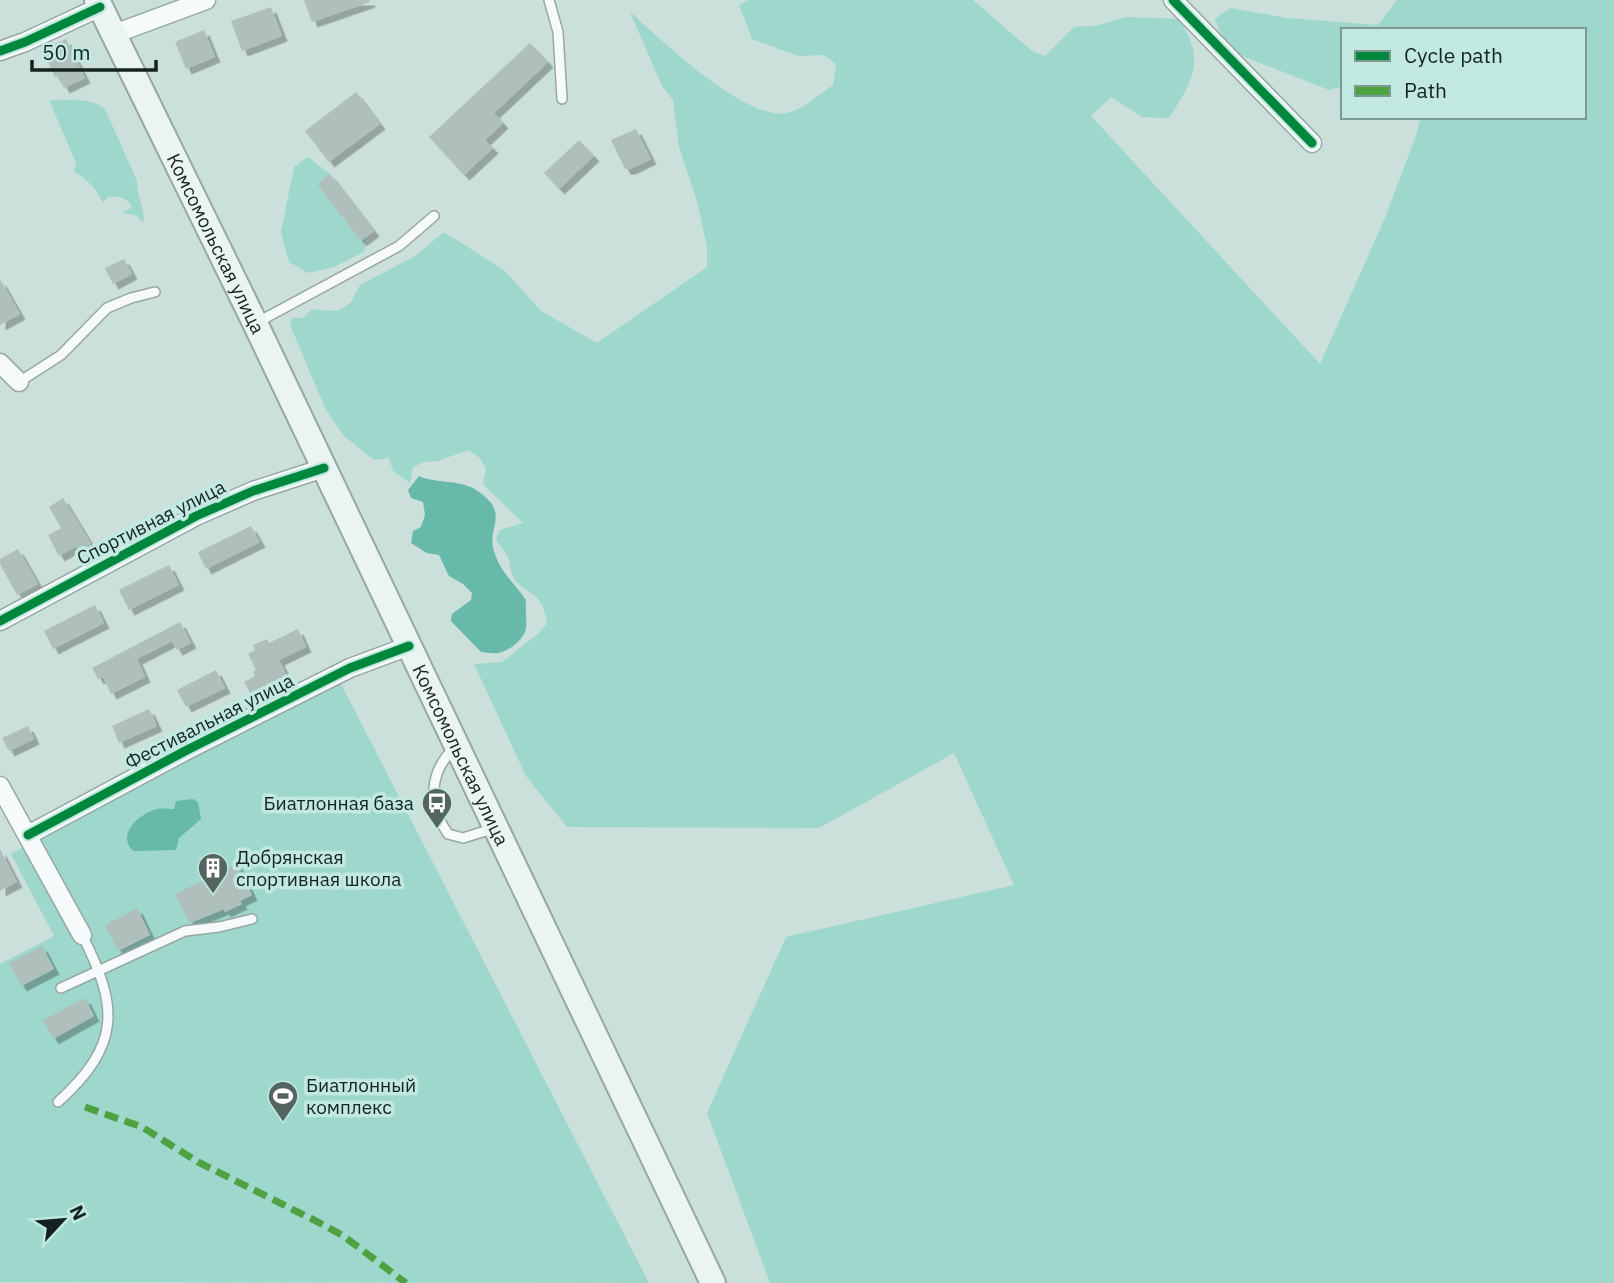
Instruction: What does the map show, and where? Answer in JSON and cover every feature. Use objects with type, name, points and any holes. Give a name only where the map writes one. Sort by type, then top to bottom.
[{"type":"main road","name":"Комсомольская улица","points":[[100,2],[713,1283]]},
{"type":"street","points":[[114,34],[206,0]]},
{"type":"street","points":[[1173,0],[1312,143]]},
{"type":"street","points":[[0,51],[25,42],[100,2]]},
{"type":"street","points":[[0,363],[19,382]]},
{"type":"street","name":"Спортивная улица","points":[[0,621],[195,516],[253,491],[324,468]]},
{"type":"street","name":"Фестивальная улица","points":[[28,835],[185,751],[350,668],[409,646]]},
{"type":"street","points":[[0,786],[82,935]]},
{"type":"lane","points":[[549,0],[558,32],[562,99]]},
{"type":"lane","points":[[255,323],[399,246],[434,216]]},
{"type":"lane","points":[[19,382],[33,376],[61,355],[107,308],[155,292]]},
{"type":"lane","points":[[457,746],[443,761],[434,779],[434,806],[443,827],[448,834],[463,838],[496,828]]},
{"type":"lane","points":[[61,988],[185,932],[252,919]]},
{"type":"lane","points":[[58,1102],[90,1069],[106,1033],[109,1013],[107,992],[100,971],[82,935]]},
{"type":"shaded area","points":[[748,0],[973,0],[1032,51],[1045,56],[1074,27],[1094,26],[1128,17],[1179,19],[1192,47],[1193,70],[1184,93],[1169,118],[1142,117],[1111,97],[1091,116],[1320,364],[1385,218],[1420,119],[1586,119],[1586,28],[1341,28],[1341,87],[1329,90],[1227,50],[1215,19],[1230,8],[1287,18],[1378,25],[1397,0],[1614,0],[1614,1283],[770,1283],[707,1113],[786,937],[1014,885],[954,753],[819,828],[567,827],[526,776],[474,664],[502,662],[539,633],[547,623],[541,603],[516,581],[508,557],[496,539],[500,530],[523,523],[483,484],[486,469],[480,458],[468,450],[413,467],[410,483],[393,471],[389,458],[374,460],[344,436],[326,410],[290,325],[292,318],[303,318],[312,309],[340,310],[351,302],[360,285],[415,256],[444,232],[504,270],[541,311],[597,343],[707,267],[707,247],[697,201],[679,147],[673,100],[662,86],[630,12],[726,92],[769,112],[793,111],[833,85],[836,64],[824,55],[798,56],[752,39],[739,5]]},
{"type":"shaded area","points":[[49,100],[86,101],[105,109],[137,181],[143,223],[136,215],[122,213],[131,208],[131,204],[120,197],[108,197],[103,203],[92,185],[74,172],[76,163]]},
{"type":"shaded area","points":[[308,157],[330,174],[317,184],[361,241],[366,237],[364,252],[334,267],[308,273],[289,262],[281,232],[294,167]]},
{"type":"shaded area","points":[[419,476],[469,487],[487,498],[493,506],[496,520],[492,542],[494,551],[504,572],[526,600],[525,632],[519,641],[507,650],[496,653],[481,652],[451,621],[452,614],[471,600],[472,593],[449,576],[439,555],[427,553],[411,543],[413,531],[421,527],[425,515],[423,502],[411,498],[408,490]]},
{"type":"shaded area","name":"Биатлонный комплекс","points":[[339,680],[649,1283],[0,1282],[0,964],[54,936],[11,854]]},
{"type":"shaded area","points":[[193,799],[198,802],[201,819],[179,838],[176,850],[133,851],[128,845],[128,832],[143,815],[157,809],[174,809],[176,801]]},
{"type":"building","points":[[304,0],[369,0],[370,2],[312,22]]},
{"type":"building","points":[[271,7],[282,36],[242,51],[231,21]]},
{"type":"building","points":[[204,30],[215,57],[186,69],[175,42]]},
{"type":"building","points":[[66,39],[85,78],[64,88],[58,76],[55,77],[42,50]]},
{"type":"building","points":[[530,43],[548,62],[494,113],[503,123],[485,140],[493,148],[464,175],[429,137]]},
{"type":"building","points":[[356,92],[380,124],[329,162],[305,131]]},
{"type":"building","points":[[636,129],[651,159],[625,169],[611,140]]},
{"type":"building","points":[[579,140],[594,156],[559,189],[544,173]]},
{"type":"building","points":[[330,174],[374,231],[361,241],[317,184]]},
{"type":"building","points":[[124,259],[132,274],[113,284],[105,268]]},
{"type":"building","points":[[0,279],[20,314],[0,325]]},
{"type":"building","points":[[63,498],[91,544],[79,551],[77,546],[59,556],[48,535],[61,528],[49,507]]},
{"type":"building","points":[[251,526],[260,542],[206,569],[198,552]]},
{"type":"building","points":[[18,549],[38,584],[17,595],[0,564],[0,559]]},
{"type":"building","points":[[169,565],[179,585],[129,610],[119,590]]},
{"type":"building","points":[[95,605],[104,623],[53,649],[44,631]]},
{"type":"building","points":[[180,622],[191,643],[177,650],[172,641],[137,659],[145,677],[111,694],[103,677],[98,679],[92,668]]},
{"type":"building","points":[[298,629],[306,647],[279,660],[288,679],[252,697],[244,682],[255,676],[253,672],[256,670],[248,654],[255,650],[253,645],[267,639],[269,643]]},
{"type":"building","points":[[216,670],[225,688],[186,707],[177,690]]},
{"type":"building","points":[[149,709],[157,726],[119,743],[112,726]]},
{"type":"building","points":[[28,726],[34,739],[9,751],[2,738]]},
{"type":"building","points":[[0,849],[17,882],[0,891]]},
{"type":"building","name":"Добрянская спортивная школа","points":[[237,864],[252,895],[240,901],[242,904],[225,912],[224,909],[190,923],[175,894]]},
{"type":"building","points":[[137,908],[150,935],[118,951],[105,925]]},
{"type":"building","points":[[42,946],[54,969],[21,986],[9,963]]},
{"type":"building","points":[[85,998],[94,1016],[53,1039],[43,1020]]},
{"type":"marked path","points":[[85,1107],[142,1127],[198,1162],[342,1235],[406,1283]]},
{"type":"cycle path","points":[[1173,0],[1312,143]]},
{"type":"cycle path","points":[[0,51],[100,7]]},
{"type":"cycle path","points":[[0,621],[196,516],[253,491],[324,468]]},
{"type":"cycle path","points":[[28,835],[185,751],[350,668],[409,646]]},
{"type":"place","name":"Биатлонная база","points":[[437,830]]},
{"type":"place","name":"Добрянская спортивная школа","points":[[213,895]]},
{"type":"place","name":"Биатлонный комплекс","points":[[283,1123]]}]
